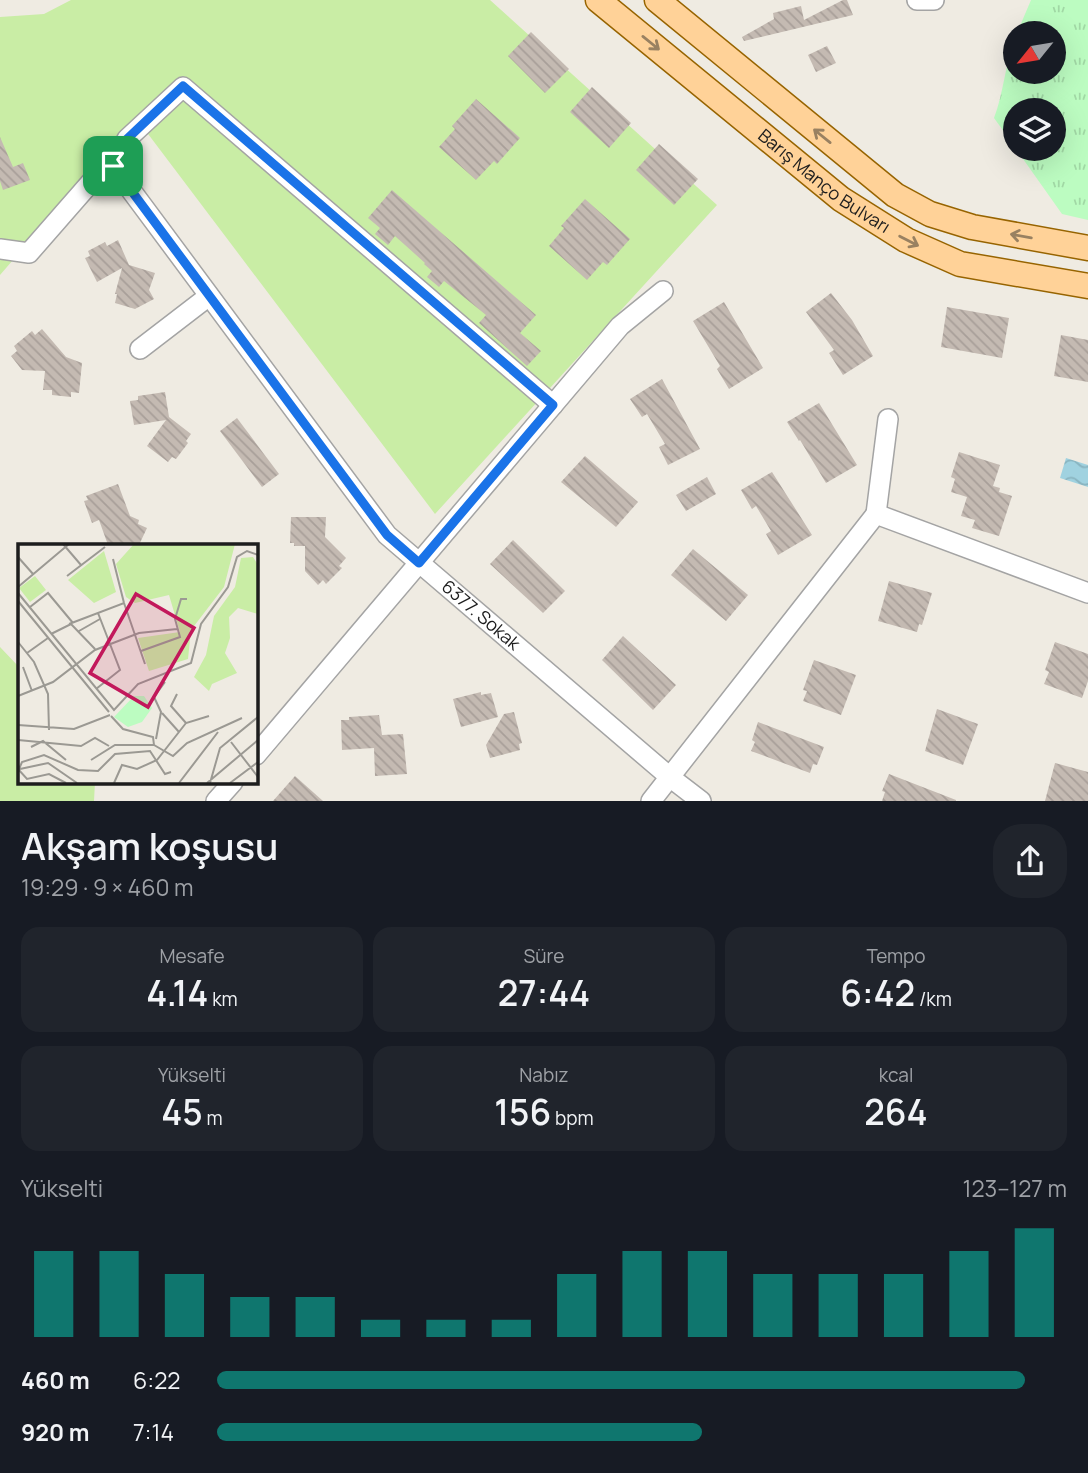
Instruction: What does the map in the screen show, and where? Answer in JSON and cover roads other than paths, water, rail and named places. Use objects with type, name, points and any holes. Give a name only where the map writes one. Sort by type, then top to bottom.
[{"type":"main road","name":"Barış Manço Bulvarı","points":[[598,0],[841,199],[906,240],[960,264],[1088,286]]},
{"type":"main road","name":"Barış Manço Bulvarı","points":[[657,0],[895,195],[930,214],[972,227],[1088,248]]},
{"type":"street","points":[[917,0],[934,0]]},
{"type":"street","points":[[0,249],[29,253],[98,174],[113,166],[127,139],[183,86],[334,219],[553,405]]},
{"type":"street","name":"6377. Sokak","points":[[113,166],[387,535],[701,801]]},
{"type":"street","points":[[257,754],[620,326],[663,291]]},
{"type":"street","points":[[140,349],[209,296]]},
{"type":"street","points":[[651,801],[876,514],[888,419]]},
{"type":"street","points":[[876,514],[1088,593]]},
{"type":"street","points":[[216,801],[232,783]]},
{"type":"water","points":[[1066,458],[1088,465],[1088,487],[1060,478]]}]
